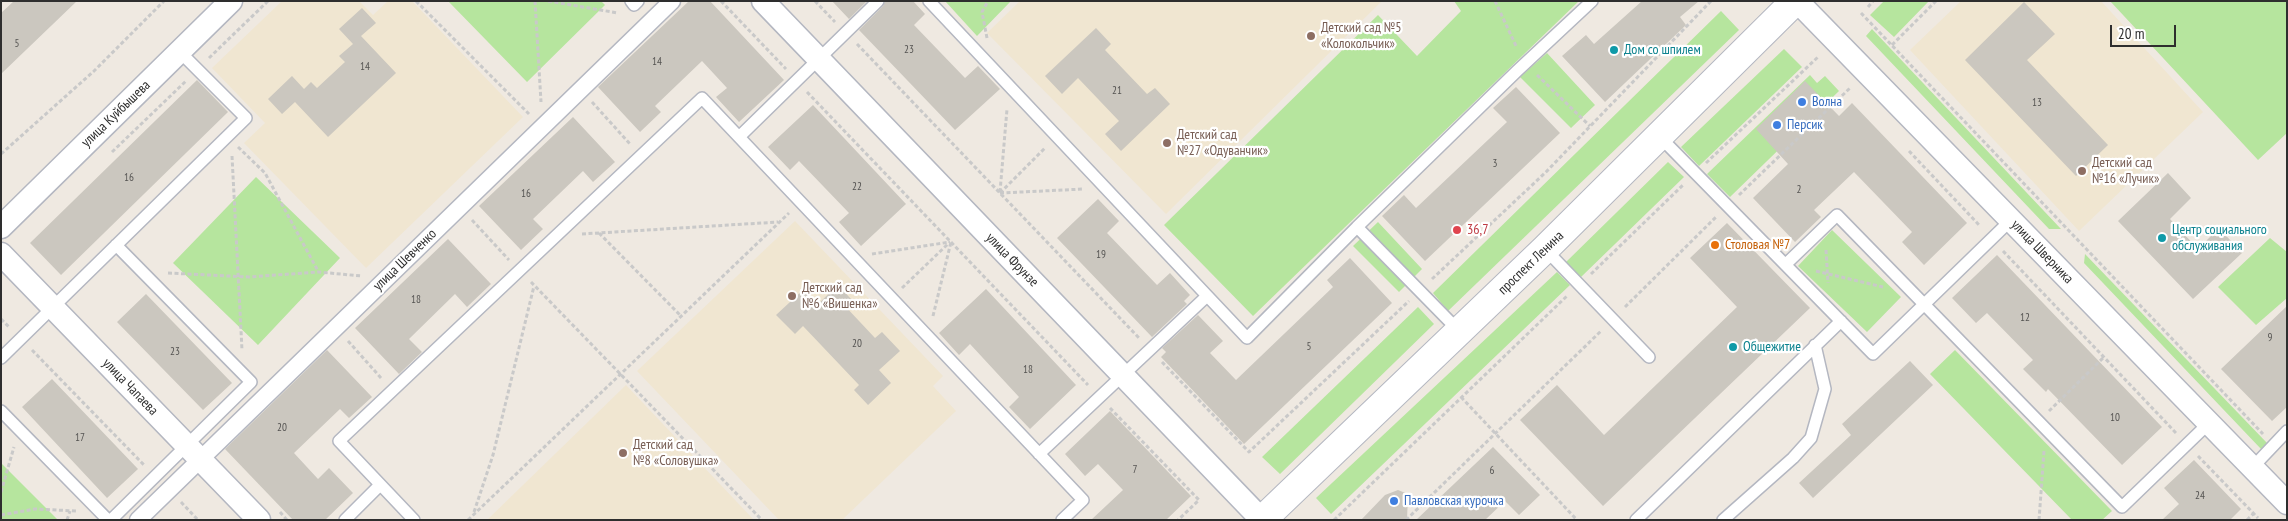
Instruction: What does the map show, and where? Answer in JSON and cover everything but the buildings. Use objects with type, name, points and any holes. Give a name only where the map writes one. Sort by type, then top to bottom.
[{"type":"street","name":"улица Куйбышева","points":[[1,227],[231,1]]},
{"type":"street","name":"улица Шевченко","points":[[138,520],[169,490],[194,452],[336,327],[672,1]]},
{"type":"street","name":"улица Фрунзе","points":[[763,1],[1262,520]]},
{"type":"street","name":"проспект Ленина","points":[[1262,520],[1460,332],[1796,1]]},
{"type":"street","name":"улица Шверника","points":[[1796,1],[2287,503]]},
{"type":"street","name":"улица Чапаева","points":[[1,254],[259,520]]},
{"type":"street","points":[[2269,519],[2287,512]]},
{"type":"lane","points":[[631,1],[634,5],[638,1]]},
{"type":"lane","points":[[739,137],[878,1]]},
{"type":"lane","points":[[929,1],[1247,338],[1357,227],[1524,64],[1592,1]]},
{"type":"lane","points":[[1,358],[231,136],[246,118],[180,52]]},
{"type":"lane","points":[[414,520],[339,441],[702,98],[1083,500],[1062,520]]},
{"type":"lane","points":[[1660,137],[1873,354],[2011,220]]},
{"type":"lane","points":[[1786,264],[1837,215],[2122,507],[2209,423]]},
{"type":"lane","points":[[1357,227],[1418,292],[1460,332]]},
{"type":"lane","points":[[1,411],[109,520],[155,476],[194,452],[251,382],[116,245]]},
{"type":"lane","points":[[1545,249],[1649,357]]},
{"type":"lane","points":[[1039,454],[1207,296]]},
{"type":"lane","points":[[1636,520],[1815,345],[1837,317]]},
{"type":"lane","points":[[1723,520],[1793,458],[1811,438],[1825,389],[1815,345]]},
{"type":"lane","points":[[2252,468],[2287,431]]},
{"type":"lane","points":[[345,520],[380,485]]},
{"type":"path","points":[[1,154],[94,71],[164,1]]},
{"type":"path","points":[[107,157],[268,1]]},
{"type":"path","points":[[416,1],[542,127]]},
{"type":"path","points":[[535,1],[542,127]]},
{"type":"path","points":[[548,1],[654,19]]},
{"type":"path","points":[[721,1],[1199,500],[1178,520]]},
{"type":"path","points":[[815,1],[1249,452],[1546,172],[1711,1]]},
{"type":"path","points":[[988,1],[982,12],[995,71]]},
{"type":"path","points":[[1495,1],[1524,64],[1590,126]]},
{"type":"path","points":[[1868,7],[1873,1]]},
{"type":"path","points":[[1892,45],[1936,1]]},
{"type":"path","points":[[1862,13],[2274,445]]},
{"type":"path","points":[[1818,57],[1824,63]]},
{"type":"path","points":[[1844,82],[1857,95]]},
{"type":"path","points":[[1000,193],[1009,87]]},
{"type":"path","points":[[1406,520],[1850,88]]},
{"type":"path","points":[[581,90],[641,156]]},
{"type":"path","points":[[231,136],[265,173],[318,272]]},
{"type":"path","points":[[231,136],[243,374]]},
{"type":"path","points":[[1000,193],[1056,137]]},
{"type":"path","points":[[1904,146],[2187,446],[2254,513],[2269,519]]},
{"type":"path","points":[[1000,193],[1104,187]]},
{"type":"path","points":[[468,520],[800,202]]},
{"type":"path","points":[[460,207],[762,520]]},
{"type":"path","points":[[556,235],[778,222]]},
{"type":"path","points":[[1825,226],[1826,274],[1837,317]]},
{"type":"path","points":[[600,233],[681,316]]},
{"type":"path","points":[[853,257],[951,242]]},
{"type":"path","points":[[892,298],[951,242]]},
{"type":"path","points":[[928,336],[951,242]]},
{"type":"path","points":[[1786,264],[1916,296]]},
{"type":"path","points":[[143,272],[238,276],[318,272],[386,278]]},
{"type":"path","points":[[473,514],[493,455],[534,285]]},
{"type":"path","points":[[1,319],[155,476]]},
{"type":"path","points":[[336,327],[392,390]]},
{"type":"path","points":[[2039,520],[2042,425],[2104,357]]},
{"type":"path","points":[[1462,398],[1577,520]]},
{"type":"path","points":[[1,492],[19,429]]},
{"type":"path","points":[[169,490],[198,520]]},
{"type":"path","points":[[1,515],[35,509],[81,511]]},
{"type":"path","points":[[2247,520],[2254,513]]},
{"type":"shaded area","points":[[282,1],[359,1],[373,15],[388,1],[412,1],[523,117],[366,268],[244,143],[265,123],[212,68]]},
{"type":"shaded area","name":"Детский сад №27 «Одуванчик»","points":[[1020,1],[1382,1],[1166,214],[987,33]]},
{"type":"shaded area","name":"Детский сад №16 «Лучик»","points":[[1961,1],[2101,1],[2203,112],[2079,231],[1910,50]]},
{"type":"shaded area","name":"Детский сад №6 «Вишенка»","points":[[795,221],[943,376],[933,386],[956,411],[842,520],[779,520],[637,371]]},
{"type":"shaded area","name":"Детский сад №8 «Соловушка»","points":[[626,385],[754,520],[487,520]]},
{"type":"green space","points":[[448,1],[601,1],[605,5],[527,82]]},
{"type":"green space","points":[[945,1],[1011,1],[977,36]]},
{"type":"green space","points":[[1454,1],[1579,1],[1253,316],[1164,225],[1378,15],[1417,56],[1461,11]]},
{"type":"green space","points":[[1884,1],[1929,1],[1894,37],[1870,15]]},
{"type":"green space","points":[[2110,1],[2287,1],[2287,133],[2258,160]]},
{"type":"green space","points":[[1721,11],[1739,30],[1448,311],[1433,293]]},
{"type":"green space","points":[[1872,29],[2061,229],[2049,229],[1866,36]]},
{"type":"green space","points":[[1784,49],[1802,67],[1699,166],[1681,147]]},
{"type":"green space","points":[[1547,53],[1595,105],[1571,128],[1520,77]]},
{"type":"green space","points":[[1810,75],[1817,83],[1825,76],[1839,91],[1730,197],[1707,174]]},
{"type":"green space","points":[[1668,162],[1684,177],[1580,278],[1565,263]]},
{"type":"green space","points":[[256,177],[340,258],[258,345],[173,263]]},
{"type":"green space","points":[[1378,222],[1422,269],[1399,292],[1353,246]]},
{"type":"green space","points":[[1832,230],[1901,297],[1867,332],[1798,266]]},
{"type":"green space","points":[[2270,238],[2287,252],[2287,298],[2256,325],[2218,287]]},
{"type":"green space","points":[[2085,254],[2267,443],[2261,449],[2084,263]]},
{"type":"green space","points":[[1557,272],[1570,285],[1331,514],[1316,498]]},
{"type":"green space","points":[[1418,307],[1434,324],[1280,474],[1262,457]]},
{"type":"green space","points":[[1955,350],[2112,511],[2102,520],[2072,520],[1930,374]]},
{"type":"green space","points":[[1,463],[58,520],[1,520]]},
{"type":"place","name":"Детский сад №5 «Колокольчик»","points":[[1311,36]]},
{"type":"place","name":"Дом со шпилем","points":[[1614,50]]},
{"type":"place","name":"Волна","points":[[1802,102]]},
{"type":"place","name":"Персик","points":[[1777,125]]},
{"type":"place","name":"Детский сад №27 «Одуванчик»","points":[[1167,143]]},
{"type":"place","name":"Детский сад №16 «Лучик»","points":[[2082,171]]},
{"type":"place","name":"36,7","points":[[1457,230]]},
{"type":"place","name":"Центр социального обслуживания","points":[[2162,238]]},
{"type":"place","name":"Столовая №7","points":[[1715,245]]},
{"type":"place","name":"Детский сад №6 «Вишенка»","points":[[792,296]]},
{"type":"place","name":"Общежитие","points":[[1733,347]]},
{"type":"place","name":"Детский сад №8 «Соловушка»","points":[[623,453]]},
{"type":"place","name":"Павловская курочка","points":[[1394,501]]}]
